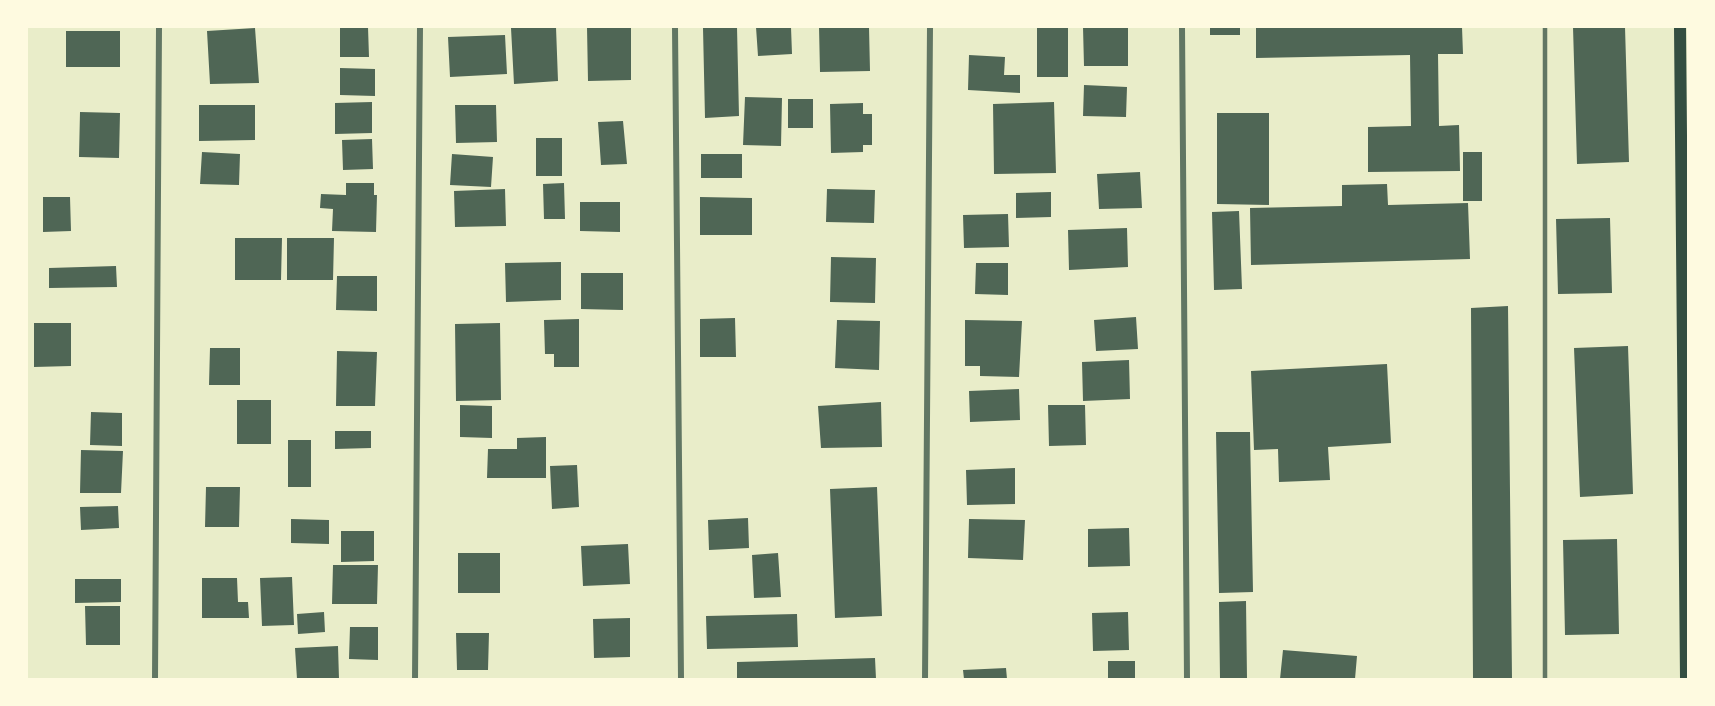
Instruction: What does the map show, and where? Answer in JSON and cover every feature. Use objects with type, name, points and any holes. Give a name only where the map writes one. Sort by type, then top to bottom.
[{"type":"main road","points":[[1680,27],[1686,679]]},
{"type":"street","points":[[155,679],[159,27]]},
{"type":"street","points":[[415,679],[420,27]]},
{"type":"street","points":[[675,27],[681,679]]},
{"type":"street","points":[[925,679],[930,27]]},
{"type":"street","points":[[1182,27],[1187,679]]},
{"type":"lane","points":[[1545,27],[1545,679]]},
{"type":"building","points":[[340,27],[368,27],[369,57],[340,57]]},
{"type":"building","points":[[556,27],[558,81],[514,84],[511,28]]},
{"type":"building","points":[[587,27],[631,27],[631,80],[588,81]]},
{"type":"building","points":[[737,27],[739,116],[705,118],[703,28]]},
{"type":"building","points":[[756,27],[791,27],[792,54],[758,56]]},
{"type":"building","points":[[819,27],[869,27],[870,71],[820,72]]},
{"type":"building","points":[[1037,27],[1068,27],[1068,77],[1037,77]]},
{"type":"building","points":[[1083,27],[1128,27],[1128,66],[1084,66]]},
{"type":"building","points":[[1210,27],[1240,27],[1240,35],[1210,35]]},
{"type":"building","points":[[1256,27],[1462,27],[1463,54],[1438,54],[1439,126],[1459,125],[1460,171],[1368,172],[1368,127],[1411,126],[1410,55],[1256,58]]},
{"type":"building","points":[[1573,27],[1625,27],[1629,162],[1577,164]]},
{"type":"building","points":[[255,28],[259,83],[210,84],[207,31]]},
{"type":"building","points":[[66,31],[120,31],[120,67],[66,67]]},
{"type":"building","points":[[505,35],[507,74],[450,77],[448,37]]},
{"type":"building","points":[[969,55],[1005,57],[1004,75],[1020,75],[1020,93],[968,90]]},
{"type":"building","points":[[340,68],[375,69],[375,96],[340,95]]},
{"type":"building","points":[[1084,85],[1127,87],[1126,117],[1083,116]]},
{"type":"building","points":[[745,97],[782,98],[781,146],[743,145]]},
{"type":"building","points":[[788,99],[813,99],[813,128],[788,128]]},
{"type":"building","points":[[372,102],[372,133],[335,134],[335,103]]},
{"type":"building","points":[[1054,102],[1056,173],[994,174],[993,104]]},
{"type":"building","points":[[863,103],[863,114],[872,114],[872,145],[863,145],[863,152],[831,153],[830,104]]},
{"type":"building","points":[[199,105],[255,105],[255,140],[199,141]]},
{"type":"building","points":[[455,105],[496,105],[497,142],[456,143]]},
{"type":"building","points":[[80,112],[120,113],[119,158],[79,157]]},
{"type":"building","points":[[1217,113],[1269,113],[1269,205],[1217,204]]},
{"type":"building","points":[[623,121],[627,164],[601,165],[598,122]]},
{"type":"building","points":[[536,138],[562,138],[562,176],[536,176]]},
{"type":"building","points":[[372,139],[373,169],[343,170],[342,140]]},
{"type":"building","points":[[202,152],[240,154],[239,185],[200,184]]},
{"type":"building","points":[[1463,152],[1482,152],[1482,201],[1463,201]]},
{"type":"building","points":[[452,154],[493,157],[491,187],[450,185]]},
{"type":"building","points":[[701,154],[742,154],[742,178],[701,178]]},
{"type":"building","points":[[1140,172],[1142,208],[1099,209],[1097,174]]},
{"type":"building","points":[[346,183],[374,183],[374,195],[377,195],[376,232],[332,231],[333,209],[320,208],[321,194],[346,195]]},
{"type":"building","points":[[564,183],[565,219],[544,219],[543,184]]},
{"type":"building","points":[[1387,184],[1388,205],[1468,203],[1470,259],[1251,265],[1250,208],[1342,206],[1342,185]]},
{"type":"building","points":[[505,189],[506,226],[455,227],[454,191]]},
{"type":"building","points":[[827,189],[875,190],[874,223],[826,222]]},
{"type":"building","points":[[1051,192],[1051,217],[1016,218],[1016,193]]},
{"type":"building","points":[[43,197],[70,197],[71,231],[43,232]]},
{"type":"building","points":[[700,197],[752,198],[752,235],[700,235]]},
{"type":"building","points":[[580,202],[620,202],[620,232],[580,231]]},
{"type":"building","points":[[1239,211],[1242,289],[1214,290],[1212,212]]},
{"type":"building","points":[[1008,214],[1009,247],[964,248],[963,215]]},
{"type":"building","points":[[1610,218],[1612,293],[1558,294],[1556,219]]},
{"type":"building","points":[[1127,228],[1128,267],[1069,270],[1068,230]]},
{"type":"building","points":[[235,238],[282,238],[281,280],[235,280]]},
{"type":"building","points":[[287,238],[334,238],[333,280],[287,280]]},
{"type":"building","points":[[831,257],[876,258],[875,303],[830,302]]},
{"type":"building","points":[[561,262],[561,300],[506,302],[505,263]]},
{"type":"building","points":[[976,263],[1008,263],[1008,295],[975,294]]},
{"type":"building","points":[[116,266],[117,287],[49,288],[49,268]]},
{"type":"building","points":[[581,273],[623,273],[623,310],[581,309]]},
{"type":"building","points":[[337,276],[377,276],[377,311],[336,310]]},
{"type":"building","points":[[1508,306],[1512,679],[1473,679],[1471,308]]},
{"type":"building","points":[[1136,317],[1138,349],[1096,351],[1094,320]]},
{"type":"building","points":[[735,318],[736,357],[700,357],[700,319]]},
{"type":"building","points":[[579,319],[579,367],[554,367],[554,354],[545,354],[544,320]]},
{"type":"building","points":[[837,320],[880,321],[879,370],[835,368]]},
{"type":"building","points":[[965,320],[1022,321],[1019,377],[980,376],[980,366],[965,366]]},
{"type":"building","points":[[34,323],[71,323],[71,366],[34,367]]},
{"type":"building","points":[[500,323],[501,400],[456,401],[455,324]]},
{"type":"building","points":[[1628,346],[1633,494],[1580,497],[1574,348]]},
{"type":"building","points":[[210,348],[240,348],[240,385],[209,385]]},
{"type":"building","points":[[337,351],[377,352],[375,406],[336,406]]},
{"type":"building","points":[[1129,360],[1130,399],[1083,401],[1082,362]]},
{"type":"building","points":[[1387,364],[1391,443],[1328,447],[1330,480],[1279,482],[1278,449],[1254,450],[1251,371]]},
{"type":"building","points":[[1019,389],[1020,420],[970,422],[969,391]]},
{"type":"building","points":[[237,400],[271,400],[271,444],[237,444]]},
{"type":"building","points":[[881,402],[882,447],[821,448],[818,406]]},
{"type":"building","points":[[460,405],[492,406],[492,438],[460,437]]},
{"type":"building","points":[[1048,405],[1085,405],[1086,445],[1049,446]]},
{"type":"building","points":[[91,412],[122,413],[122,446],[90,445]]},
{"type":"building","points":[[335,431],[371,431],[371,448],[335,449]]},
{"type":"building","points":[[1216,432],[1250,432],[1253,592],[1219,593]]},
{"type":"building","points":[[546,437],[546,478],[487,478],[488,449],[517,449],[517,438]]},
{"type":"building","points":[[288,440],[311,440],[311,487],[288,487]]},
{"type":"building","points":[[81,450],[123,451],[121,493],[80,493]]},
{"type":"building","points":[[577,465],[579,507],[552,509],[550,466]]},
{"type":"building","points":[[1015,468],[1015,504],[967,505],[966,470]]},
{"type":"building","points":[[206,487],[240,487],[239,527],[205,527]]},
{"type":"building","points":[[877,487],[882,616],[835,618],[830,489]]},
{"type":"building","points":[[118,506],[119,528],[81,530],[80,507]]},
{"type":"building","points":[[748,518],[749,548],[709,550],[708,520]]},
{"type":"building","points":[[291,519],[329,520],[329,544],[291,543]]},
{"type":"building","points":[[969,519],[1025,520],[1023,560],[968,558]]},
{"type":"building","points":[[1129,528],[1130,566],[1088,567],[1088,529]]},
{"type":"building","points":[[341,531],[374,531],[374,561],[341,562]]},
{"type":"building","points":[[1617,539],[1619,634],[1565,635],[1563,540]]},
{"type":"building","points":[[628,544],[630,584],[583,586],[581,546]]},
{"type":"building","points":[[458,553],[500,553],[500,593],[458,593]]},
{"type":"building","points":[[778,553],[781,597],[754,598],[752,555]]},
{"type":"building","points":[[333,565],[378,565],[377,604],[332,604]]},
{"type":"building","points":[[292,577],[294,625],[262,626],[260,578]]},
{"type":"building","points":[[202,578],[237,578],[238,602],[248,602],[249,618],[202,618]]},
{"type":"building","points":[[75,579],[121,579],[121,602],[75,603]]},
{"type":"building","points":[[1246,601],[1247,679],[1220,679],[1219,602]]},
{"type":"building","points":[[85,606],[120,606],[120,645],[86,645]]},
{"type":"building","points":[[324,612],[325,632],[298,634],[297,614]]},
{"type":"building","points":[[1128,612],[1129,650],[1093,651],[1092,613]]},
{"type":"building","points":[[797,614],[798,647],[707,649],[706,616]]},
{"type":"building","points":[[630,618],[630,657],[594,658],[593,619]]},
{"type":"building","points":[[350,627],[378,627],[378,660],[349,659]]},
{"type":"building","points":[[456,633],[489,633],[488,670],[457,670]]},
{"type":"building","points":[[338,646],[339,679],[297,679],[295,648]]},
{"type":"building","points":[[1283,650],[1357,656],[1355,679],[1280,679]]},
{"type":"building","points":[[875,658],[876,679],[737,679],[737,662]]},
{"type":"building","points":[[1108,661],[1135,661],[1135,679],[1108,679]]},
{"type":"building","points":[[1006,668],[1007,679],[964,679],[963,670]]}]
